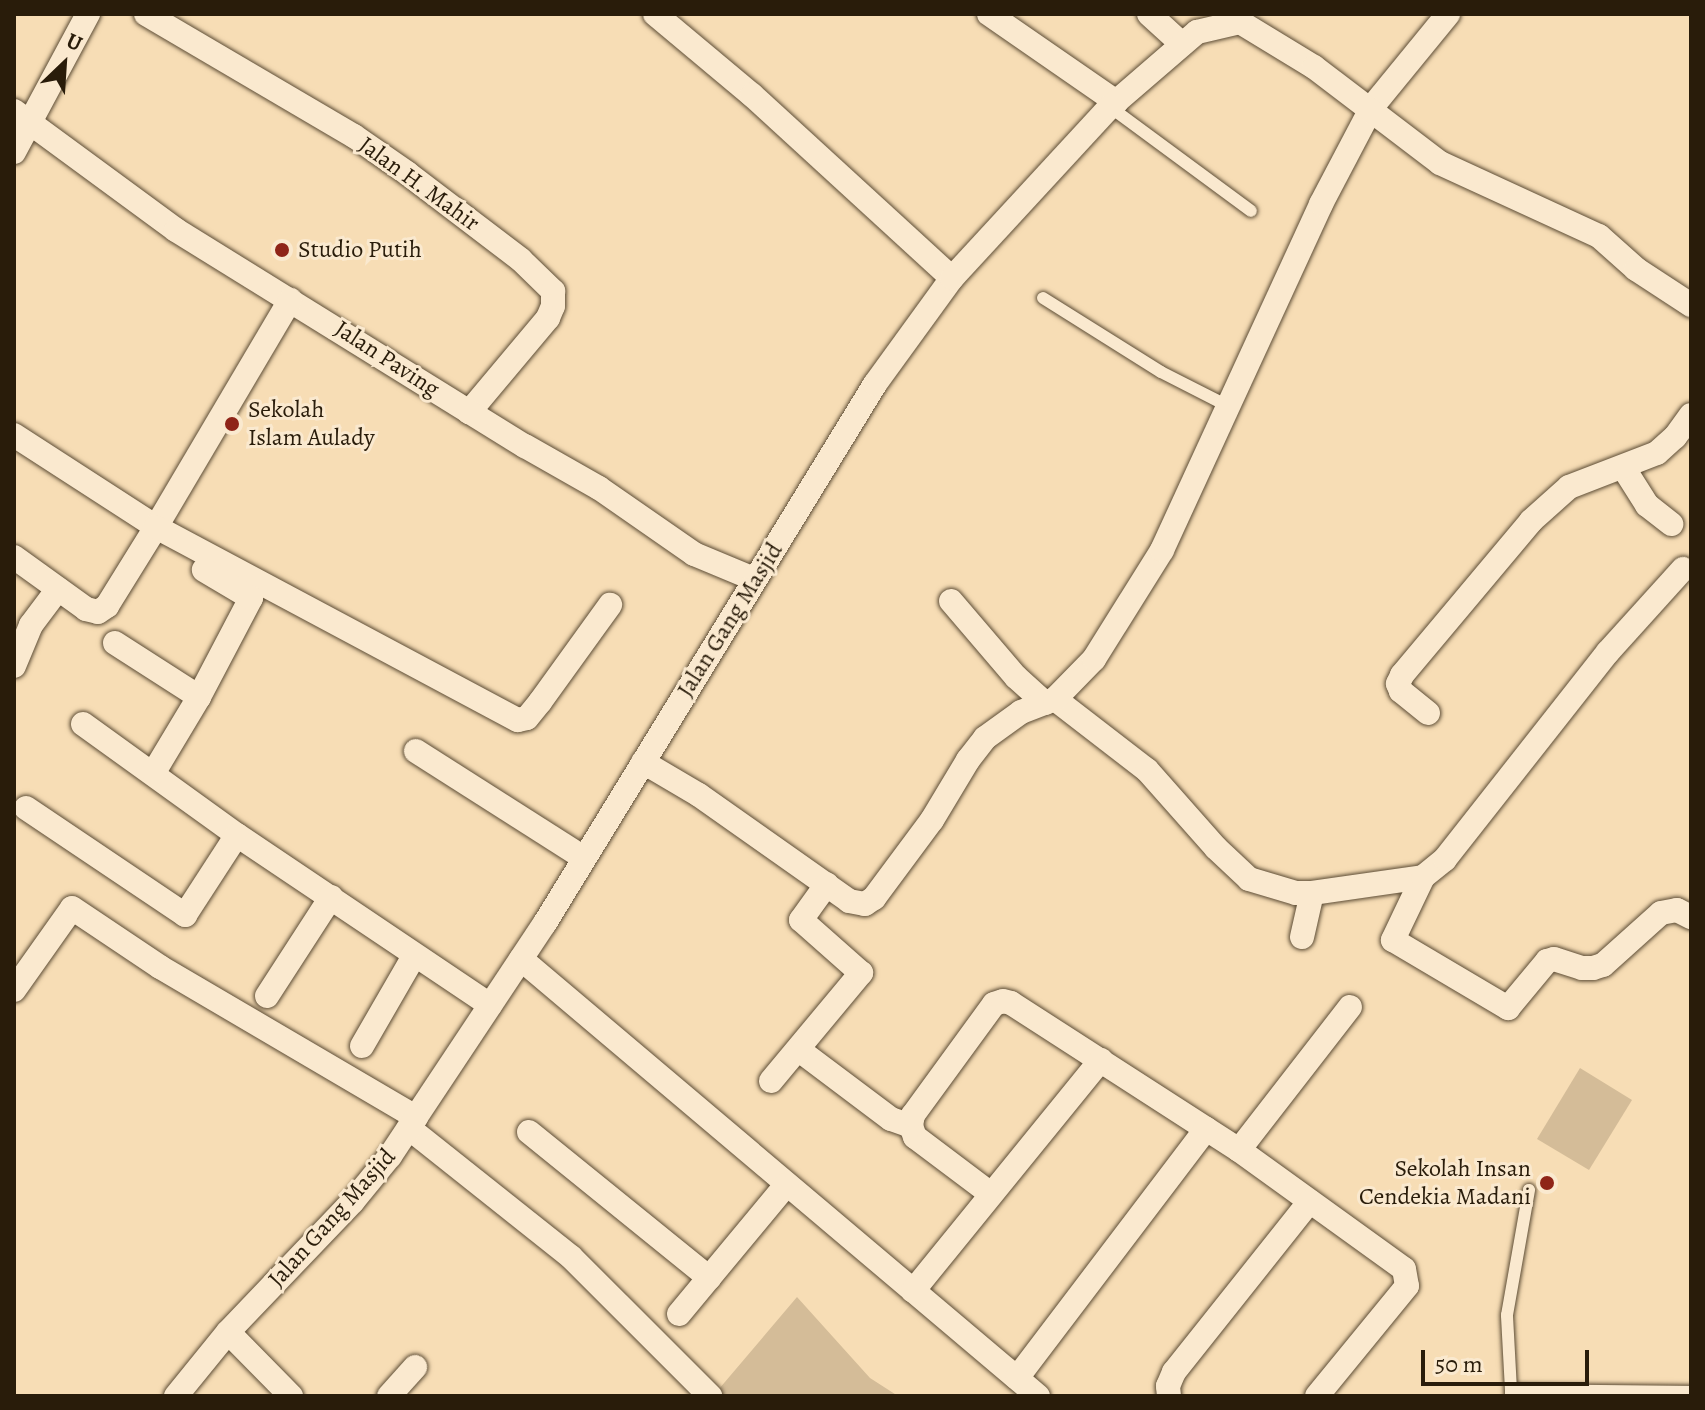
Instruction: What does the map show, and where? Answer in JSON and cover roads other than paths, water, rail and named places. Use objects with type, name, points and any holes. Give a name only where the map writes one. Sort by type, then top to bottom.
[{"type":"street","points":[[14,152],[22,116],[88,14]]},
{"type":"street","name":"Jalan H. Mahir","points":[[146,14],[307,108],[397,165],[521,260],[553,291],[553,306],[548,318],[469,412]]},
{"type":"street","points":[[655,14],[763,105],[952,278]]},
{"type":"street","points":[[989,14],[1113,104]]},
{"type":"street","points":[[1149,14],[1182,44]]},
{"type":"street","points":[[643,762],[699,795],[858,905],[874,898],[932,820],[985,738],[1021,712],[1050,701],[1094,659],[1162,550],[1321,204],[1372,107],[1448,14]]},
{"type":"street","name":"Jalan Gang Masjid","points":[[176,1396],[228,1332],[353,1201],[413,1123],[521,959],[875,384],[952,278],[1113,104],[1204,21],[1240,22],[1372,107],[1440,163],[1599,236],[1636,269],[1691,305]]},
{"type":"street","name":"Jalan Paving","points":[[22,116],[176,230],[469,412],[599,488],[694,554],[754,579]]},
{"type":"street","points":[[14,557],[86,609],[103,611],[290,300]]},
{"type":"street","points":[[1428,713],[1401,691],[1398,684],[1402,675],[1531,521],[1569,487],[1623,467],[1668,445],[1691,415]]},
{"type":"street","points":[[14,435],[156,527],[518,720],[527,718],[540,702],[610,605]]},
{"type":"street","points":[[1623,467],[1647,505],[1671,524]]},
{"type":"street","points":[[154,772],[199,697],[251,598],[169,549]]},
{"type":"street","points":[[1683,569],[1608,652],[1445,859],[1423,877],[1393,940],[1508,1008],[1547,961],[1554,959],[1582,968],[1603,965],[1661,913],[1677,910],[1691,917]]},
{"type":"street","points":[[14,666],[31,625],[58,589]]},
{"type":"street","points":[[951,601],[1016,677],[1147,770],[1216,848],[1249,879],[1296,893],[1312,893],[1423,877]]},
{"type":"street","points":[[115,643],[199,697]]},
{"type":"street","points":[[83,724],[154,772],[237,835],[490,1005]]},
{"type":"street","points":[[416,751],[584,858]]},
{"type":"street","points":[[26,808],[185,915],[237,835]]},
{"type":"street","points":[[771,1081],[861,973],[801,920],[827,884]]},
{"type":"street","points":[[1302,937],[1312,893]]},
{"type":"street","points":[[267,996],[331,897]]},
{"type":"street","points":[[14,990],[72,908],[160,967],[413,1123],[571,1257],[710,1396]]},
{"type":"street","points":[[362,1046],[414,956]]},
{"type":"street","points":[[521,959],[1038,1396]]},
{"type":"street","points":[[991,1194],[915,1137],[911,1126],[913,1115],[994,1004],[1011,1003],[1239,1150],[1404,1269],[1407,1286],[1317,1396]]},
{"type":"street","points":[[1239,1150],[1350,1007]]},
{"type":"street","points":[[807,1056],[891,1119],[911,1126]]},
{"type":"street","points":[[913,1291],[1101,1060]]},
{"type":"street","points":[[1017,1378],[1206,1129]]},
{"type":"street","points":[[529,1132],[709,1278]]},
{"type":"street","points":[[679,1314],[786,1185]]},
{"type":"street","points":[[1169,1396],[1168,1386],[1174,1372],[1310,1201]]},
{"type":"street","points":[[228,1332],[291,1396]]},
{"type":"street","points":[[389,1396],[415,1367]]},
{"type":"lane","points":[[1113,104],[1251,211]]},
{"type":"lane","points":[[1043,298],[1161,372],[1226,405]]},
{"type":"lane","points":[[1529,1190],[1507,1315],[1511,1393],[1691,1392]]},
{"type":"place","name":"Studio Putih","points":[[282,250]]},
{"type":"place","name":"Sekolah Islam Aulady","points":[[232,424]]},
{"type":"place","name":"Sekolah Insan Cendekia Madani","points":[[1547,1183]]}]
